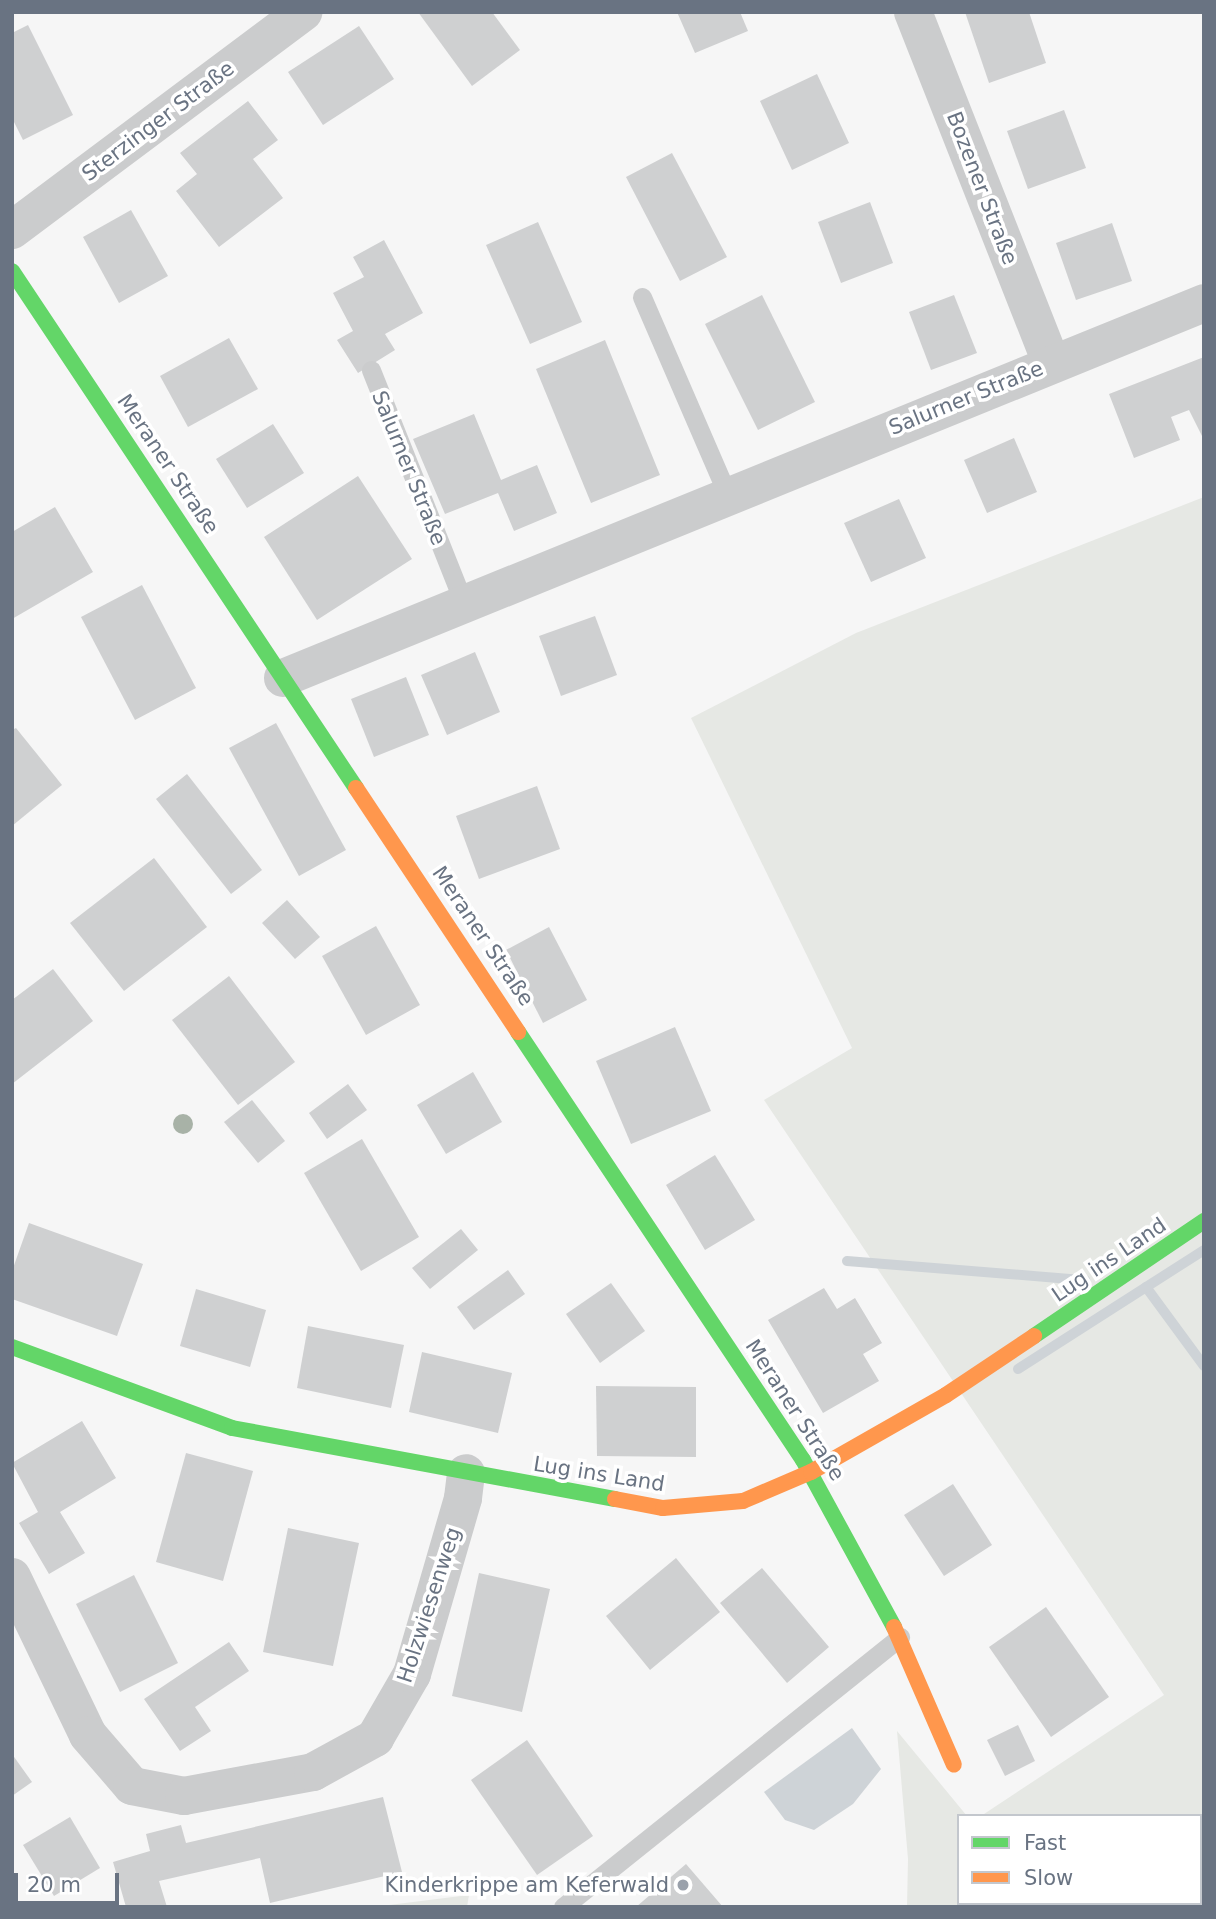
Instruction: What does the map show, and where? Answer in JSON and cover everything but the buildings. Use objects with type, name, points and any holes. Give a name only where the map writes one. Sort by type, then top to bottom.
[{"type":"street","name":"Sterzinger Straße","points":[[12,230],[303,12]]},
{"type":"street","name":"Bozener Straße","points":[[912,12],[1051,363]]},
{"type":"street","name":"Meraner Straße","points":[[12,271],[811,1472],[900,1637],[954,1765]]},
{"type":"street","name":"Salurner Straße","points":[[284,678],[1051,363],[1204,303]]},
{"type":"street","name":"Lug ins Land","points":[[12,1347],[232,1428],[663,1508],[743,1501],[811,1472],[946,1395],[1204,1221]]},
{"type":"street","name":"Holzwiesenweg","points":[[12,1577],[88,1735],[132,1786],[184,1796],[313,1772],[375,1738],[412,1674],[463,1498],[466,1473]]},
{"type":"lane","points":[[642,297],[728,496]]},
{"type":"lane","name":"Salurner Straße","points":[[371,370],[464,604]]},
{"type":"lane","points":[[563,1907],[900,1637]]},
{"type":"shaded area","points":[[1204,497],[1204,1907],[907,1907],[908,1859],[897,1731],[965,1814],[957,1814],[957,1905],[1202,1905],[1202,1814],[984,1814],[1164,1695],[764,1100],[852,1048],[691,718],[856,633]]},
{"type":"shaded area","points":[[852,1728],[881,1769],[853,1804],[814,1830],[785,1820],[764,1792]]},
{"type":"shaded area","points":[[469,1895],[467,1907],[373,1907]]},
{"type":"waterway","points":[[1018,1369],[1204,1250]]},
{"type":"waterway","points":[[847,1261],[1085,1280]]},
{"type":"waterway","points":[[1146,1287],[1204,1366]]},
{"type":"traffic: fast","points":[[12,271],[356,788]]},
{"type":"traffic: fast","points":[[518,1032],[803,1460],[894,1627]]},
{"type":"traffic: fast","points":[[1034,1336],[1204,1221]]},
{"type":"traffic: fast","points":[[12,1347],[232,1428],[615,1499]]},
{"type":"traffic: slow","points":[[356,788],[518,1032]]},
{"type":"traffic: slow","points":[[615,1499],[663,1508],[743,1501],[811,1472],[946,1395],[1034,1336]]},
{"type":"traffic: slow","points":[[894,1627],[954,1765]]},
{"type":"place","name":"Kinderkrippe am Keferwald","points":[[683,1885]]}]
